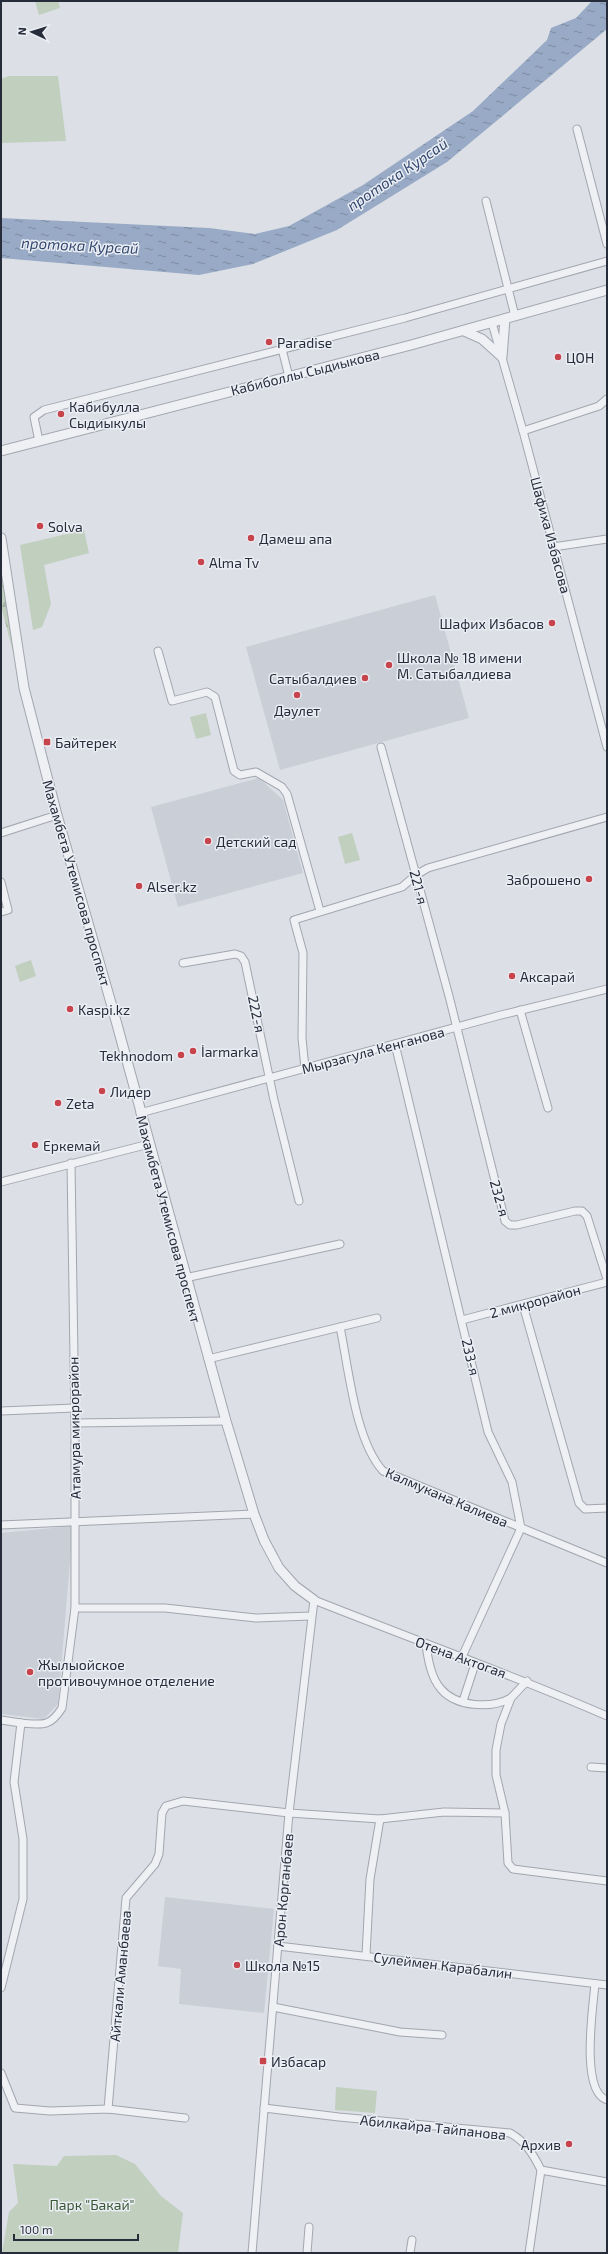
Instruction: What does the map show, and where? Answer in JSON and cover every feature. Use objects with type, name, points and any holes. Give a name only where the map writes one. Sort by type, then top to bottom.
[{"type":"street","points":[[577,129],[607,244]]},
{"type":"street","points":[[486,201],[516,316]]},
{"type":"street","points":[[39,441],[34,417],[44,410],[405,318],[607,262]]},
{"type":"street","name":"Кабиболлы Сыдиыкова","points":[[1,451],[464,331],[607,290]]},
{"type":"street","points":[[502,357],[505,319]]},
{"type":"street","name":"Шафиха Избасова","points":[[492,323],[523,431],[607,747]]},
{"type":"street","points":[[464,331],[482,339],[502,357]]},
{"type":"street","points":[[282,349],[289,377]]},
{"type":"street","points":[[523,431],[599,406],[607,399]]},
{"type":"street","name":"Махамбета Утемисова проспект","points":[[1,538],[24,688],[57,815],[113,1008],[185,1278],[226,1421],[254,1514],[264,1540],[279,1568],[295,1586],[314,1600]]},
{"type":"street","points":[[554,547],[607,538]]},
{"type":"street","points":[[158,651],[172,701],[207,692],[215,697],[234,771],[240,775],[256,772],[282,787],[287,794],[320,911]]},
{"type":"street","name":"221-я","points":[[381,747],[457,1028]]},
{"type":"street","points":[[1,833],[57,815]]},
{"type":"street","points":[[305,1068],[302,1038],[303,953],[294,920],[402,887],[416,875],[435,866],[607,817]]},
{"type":"street","points":[[1,882],[5,911]]},
{"type":"street","name":"222-я","points":[[183,963],[235,954],[241,956],[245,962],[299,1201]]},
{"type":"street","name":"Мырзагула Кенганова","points":[[140,1113],[271,1079],[305,1068],[520,1010],[607,989]]},
{"type":"street","points":[[520,1010],[548,1108]]},
{"type":"street","name":"232-я","points":[[457,1028],[505,1221],[510,1225],[517,1225],[575,1211],[582,1211],[587,1216],[607,1281]]},
{"type":"street","name":"233-я","points":[[395,1044],[488,1432],[512,1482],[521,1528]]},
{"type":"street","points":[[1,1182],[149,1144]]},
{"type":"street","name":"Атамура микрорайон","points":[[1,1720],[43,1725],[55,1719],[62,1708],[65,1693],[75,1608],[76,1523],[71,1163]]},
{"type":"street","points":[[185,1278],[340,1244]]},
{"type":"street","name":"2 микрорайон","points":[[462,1320],[607,1281]]},
{"type":"street","points":[[523,1304],[579,1503],[585,1509],[607,1508]]},
{"type":"street","points":[[208,1359],[377,1318]]},
{"type":"street","name":"Калмукана Калиева","points":[[340,1327],[362,1436],[373,1460],[383,1471],[607,1563]]},
{"type":"street","points":[[1,1411],[74,1408]]},
{"type":"street","points":[[75,1423],[226,1421]]},
{"type":"street","points":[[1,1525],[76,1523],[254,1514]]},
{"type":"street","points":[[461,1659],[521,1528]]},
{"type":"street","name":"Арон Корганбаев","points":[[252,2253],[289,1813],[314,1600]]},
{"type":"street","name":"Отена Актогая","points":[[314,1600],[461,1659],[527,1681],[607,1716]]},
{"type":"street","points":[[75,1608],[165,1608],[256,1618],[311,1616]]},
{"type":"street","points":[[426,1644],[430,1666],[439,1688],[449,1696],[463,1701],[483,1705],[495,1704],[511,1698]]},
{"type":"street","points":[[463,1701],[475,1664]]},
{"type":"street","points":[[527,1681],[511,1698],[500,1724],[496,1750],[496,1775],[505,1813],[508,1863],[513,1869],[607,1881]]},
{"type":"street","points":[[1,1988],[23,1899],[23,1839],[14,1782],[21,1723]]},
{"type":"street","points":[[591,1767],[607,1768]]},
{"type":"street","name":"Айткали Аманбаева","points":[[108,2109],[126,1898],[155,1864],[159,1854],[162,1813],[166,1806],[183,1801],[289,1813]]},
{"type":"street","points":[[289,1813],[380,1819],[444,1812],[505,1813]]},
{"type":"street","points":[[366,1955],[370,1879],[380,1819]]},
{"type":"street","name":"Сулеймен Карабалин","points":[[278,1946],[366,1955],[607,1985]]},
{"type":"street","points":[[595,1984],[590,2033],[593,2084],[596,2093],[607,2100]]},
{"type":"street","points":[[273,2007],[400,2032],[442,2035]]},
{"type":"street","points":[[1,2073],[15,2108],[50,2111],[108,2109],[185,2118]]},
{"type":"street","name":"Абилкайра Тайпанова","points":[[264,2108],[338,2117],[510,2133],[522,2140],[531,2151],[541,2170]]},
{"type":"street","points":[[529,2253],[541,2170],[607,2182]]},
{"type":"street","points":[[306,2253],[309,2227]]},
{"type":"street","points":[[410,2253],[412,2240]]},
{"type":"shaded area","points":[[435,595],[469,718],[280,770],[246,647]]},
{"type":"shaded area","points":[[259,778],[283,800],[303,873],[178,907],[151,807]]},
{"type":"shaded area","points":[[73,1526],[58,1704],[44,1719],[1,1714],[1,1533]]},
{"type":"shaded area","points":[[165,1897],[274,1909],[264,2013],[179,2004],[181,1969],[158,1966]]},
{"type":"green space","points":[[35,1],[58,1],[60,8],[39,15]]},
{"type":"green space","points":[[9,76],[58,76],[66,141],[1,143],[1,79]]},
{"type":"green space","points":[[84,530],[89,553],[44,565],[51,604],[42,627],[33,630],[20,545]]},
{"type":"green space","points":[[1,560],[16,652],[13,652],[1,606]]},
{"type":"green space","points":[[206,713],[211,735],[196,739],[190,717]]},
{"type":"green space","points":[[352,833],[360,860],[345,864],[338,837]]},
{"type":"green space","points":[[31,960],[36,976],[20,982],[15,966]]},
{"type":"green space","points":[[336,2087],[377,2091],[375,2113],[335,2110]]},
{"type":"green space","name":"Парк \"Бакай\"","points":[[116,2155],[135,2164],[161,2196],[183,2213],[178,2253],[2,2253],[9,2212],[18,2203],[13,2164],[57,2166],[64,2156]]},
{"type":"water","name":"протока Курсай","points":[[592,1],[607,1],[607,29],[447,162],[337,230],[253,264],[199,275],[1,258],[1,218],[209,228],[255,234],[289,226],[363,185],[473,111],[547,40],[551,28],[576,18]]},
{"type":"place","name":"Paradise","points":[[269,342]]},
{"type":"place","name":"ЦОН","points":[[558,357]]},
{"type":"place","name":"Кабибулла Сыдиыкулы","points":[[61,414]]},
{"type":"place","name":"Solva","points":[[40,526]]},
{"type":"place","name":"Дамеш апа","points":[[251,538]]},
{"type":"place","name":"Alma Tv","points":[[201,562]]},
{"type":"place","name":"Шафих Избасов","points":[[552,623]]},
{"type":"place","name":"Школа № 18 имени М. Сатыбалдиева","points":[[389,665]]},
{"type":"place","name":"Сатыбалдиев","points":[[365,678]]},
{"type":"place","name":"Дәулет","points":[[297,695]]},
{"type":"place","name":"Байтерек","points":[[47,742]]},
{"type":"place","name":"Детский сад","points":[[208,841]]},
{"type":"place","name":"Заброшено","points":[[589,879]]},
{"type":"place","name":"Alser.kz","points":[[139,886]]},
{"type":"place","name":"Аксарай","points":[[512,976]]},
{"type":"place","name":"Kaspi.kz","points":[[70,1009]]},
{"type":"place","name":"İarmarka","points":[[193,1051]]},
{"type":"place","name":"Tekhnodom","points":[[181,1055]]},
{"type":"place","name":"Лидер","points":[[102,1091]]},
{"type":"place","name":"Zeta","points":[[58,1103]]},
{"type":"place","name":"Еркемай","points":[[35,1145]]},
{"type":"place","name":"Жылыойское противочумное отделение","points":[[30,1672]]},
{"type":"place","name":"Школа №15","points":[[237,1965]]},
{"type":"place","name":"Избасар","points":[[263,2061]]},
{"type":"place","name":"Архив","points":[[569,2144]]}]
